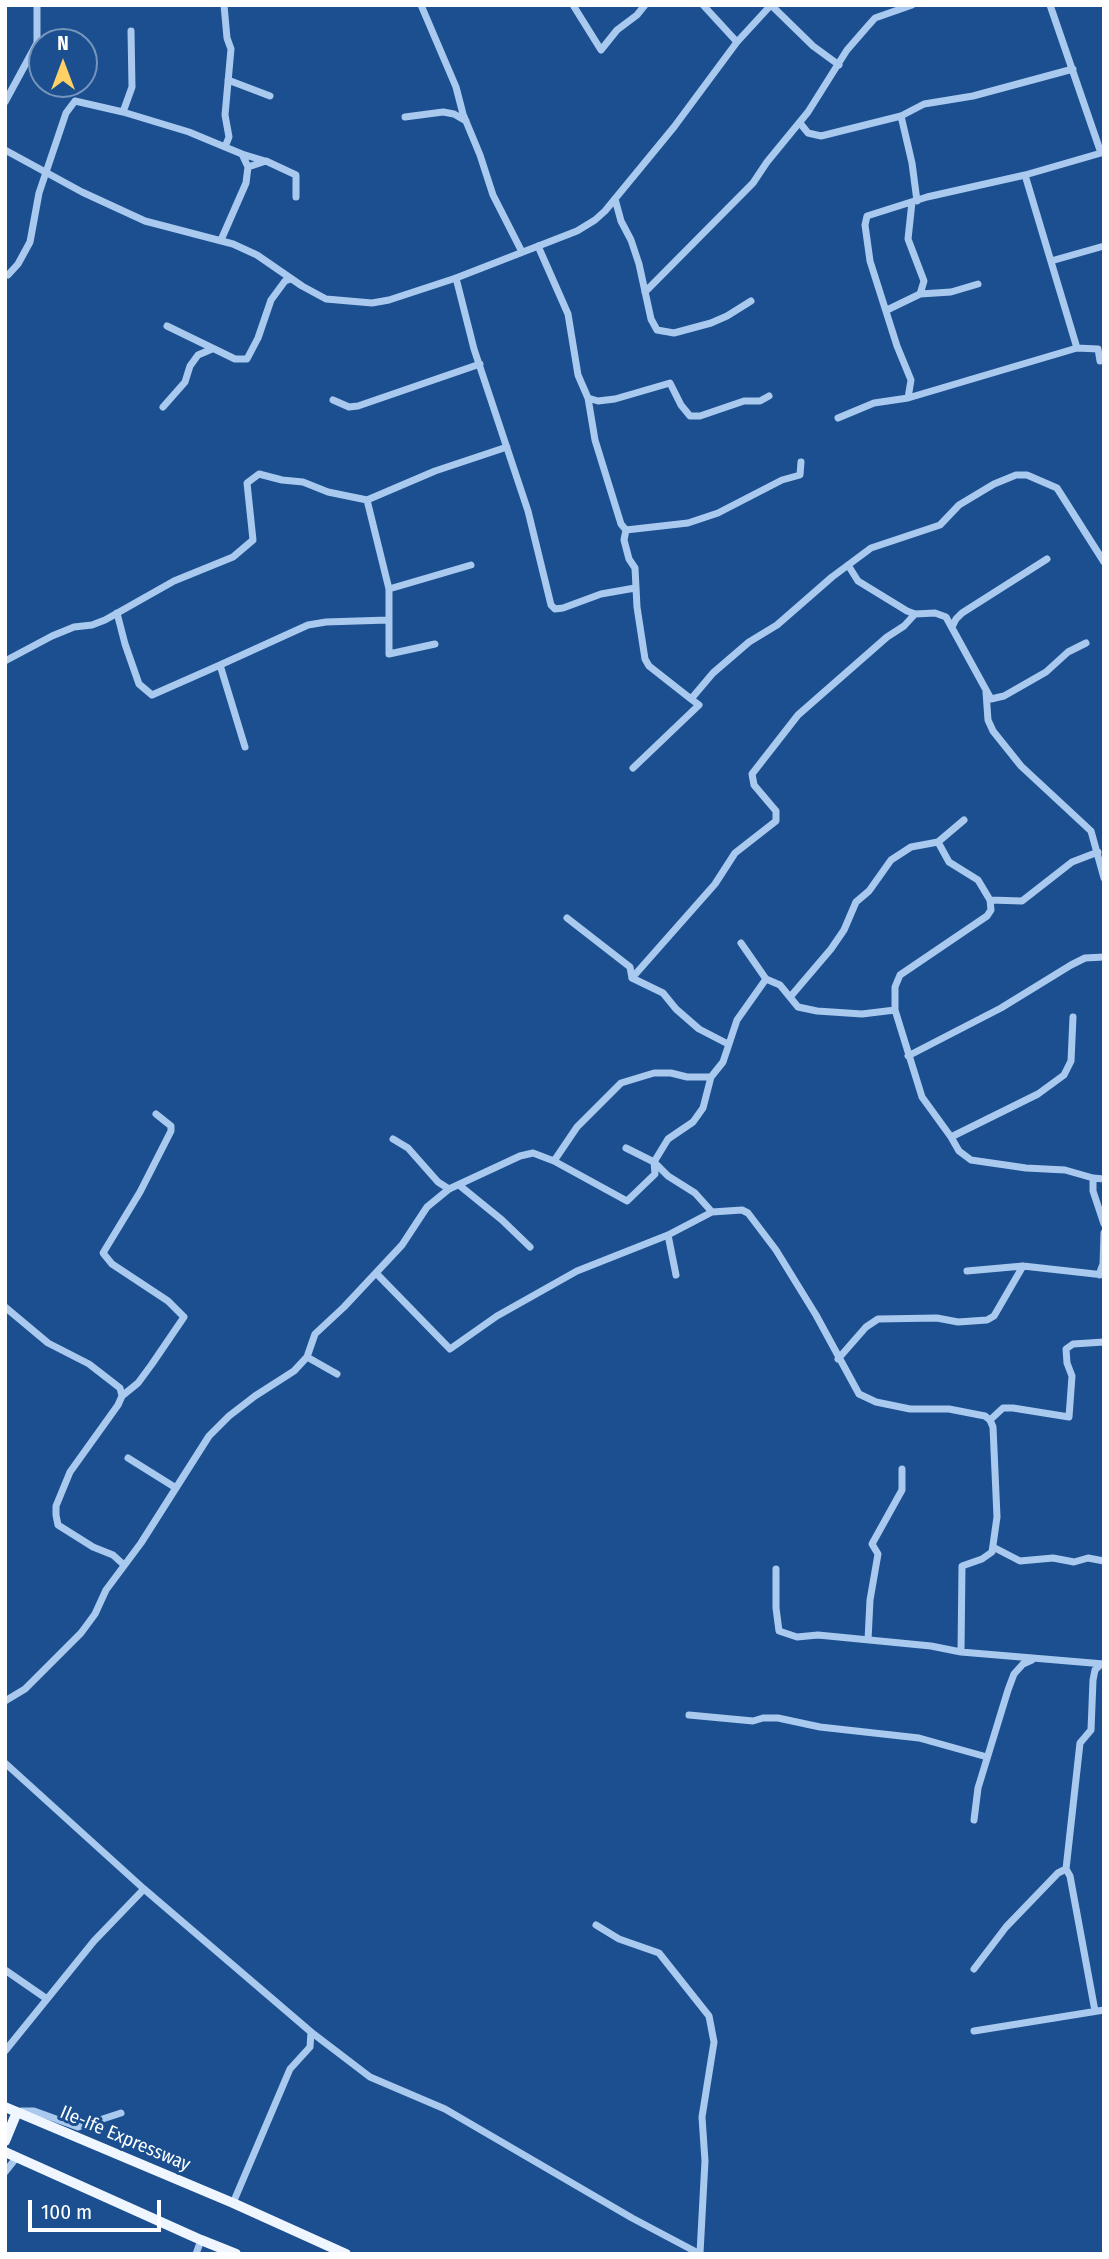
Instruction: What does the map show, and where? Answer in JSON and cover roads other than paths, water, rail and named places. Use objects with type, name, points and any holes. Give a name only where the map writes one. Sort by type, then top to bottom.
[{"type":"main road","name":"Ile-Ife Expressway","points":[[5,2107],[233,2203],[346,2254]]},
{"type":"main road","points":[[5,2141],[17,2112]]},
{"type":"main road","points":[[5,2151],[236,2254]]},
{"type":"street","points":[[5,102],[37,43],[37,5]]},
{"type":"street","points":[[224,5],[227,38],[231,49],[225,115],[229,137],[225,147]]},
{"type":"street","points":[[421,5],[456,87],[493,195],[522,252]]},
{"type":"street","points":[[573,5],[601,50],[617,30],[637,15],[645,5]]},
{"type":"street","points":[[703,5],[737,42]]},
{"type":"street","points":[[5,150],[145,221],[221,240],[257,255],[326,299],[372,303],[456,278],[577,231],[596,220],[674,127],[737,42],[771,5],[813,46],[839,65]]},
{"type":"street","points":[[645,292],[753,183],[766,162],[800,123],[847,50],[875,18],[912,5]]},
{"type":"street","points":[[908,398],[911,380],[897,346],[870,261],[865,225],[867,216],[1102,153],[1050,5]]},
{"type":"street","points":[[122,112],[132,88],[131,31]]},
{"type":"street","points":[[800,123],[808,133],[821,136],[901,116],[925,104],[973,96],[1073,69]]},
{"type":"street","points":[[228,80],[270,96]]},
{"type":"street","points":[[8,275],[18,264],[30,242],[39,192],[66,113],[75,101],[189,132],[296,175],[296,197]]},
{"type":"street","points":[[405,117],[443,112],[454,114],[466,122]]},
{"type":"street","points":[[901,116],[912,163],[915,202],[908,239],[924,281],[920,295]]},
{"type":"street","points":[[221,240],[246,183],[248,167],[242,154]]},
{"type":"street","points":[[248,167],[266,162]]},
{"type":"street","points":[[1025,175],[1077,348]]},
{"type":"street","points":[[615,199],[621,221],[631,240],[651,319],[657,330],[674,333],[727,316],[751,301]]},
{"type":"street","points":[[538,246],[568,314],[578,375],[588,398],[595,440],[621,524],[626,530]]},
{"type":"street","points":[[1051,261],[1104,246]]},
{"type":"street","points":[[456,278],[480,364],[528,511],[551,605],[555,609],[563,608],[601,594],[635,588]]},
{"type":"street","points":[[167,326],[235,359],[247,359],[258,338],[271,300],[285,281],[291,279]]},
{"type":"street","points":[[887,310],[920,295],[951,292],[978,284]]},
{"type":"street","points":[[838,418],[874,403],[908,398],[1077,348],[1098,349],[1101,361]]},
{"type":"street","points":[[163,407],[185,382],[190,366],[198,355],[212,349]]},
{"type":"street","points":[[333,400],[349,408],[358,407],[480,364]]},
{"type":"street","points":[[588,398],[598,401],[615,399],[670,383],[690,416],[700,416],[744,401],[760,401],[769,396]]},
{"type":"street","points":[[5,661],[52,636],[74,627],[92,625],[174,581],[233,557],[253,540],[247,483],[259,474],[282,481],[303,482],[328,492],[367,500],[435,471],[507,447]]},
{"type":"street","points":[[626,530],[688,523],[718,513],[782,481],[800,475],[801,462]]},
{"type":"street","points":[[691,699],[713,673],[749,642],[778,625],[871,548],[940,525],[960,505],[994,484],[1016,475],[1027,475],[1057,488],[1104,562]]},
{"type":"street","points":[[367,500],[389,589],[389,654],[435,644]]},
{"type":"street","points":[[626,530],[624,540],[629,559],[635,568],[635,588],[645,659],[649,666],[699,705],[633,768]]},
{"type":"street","points":[[952,627],[956,619],[1047,559]]},
{"type":"street","points":[[389,589],[471,565]]},
{"type":"street","points":[[848,565],[859,581],[915,614],[935,613],[956,619]]},
{"type":"street","points":[[117,613],[139,684],[152,695],[308,625],[388,620]]},
{"type":"street","points":[[632,978],[715,884],[735,853],[776,821],[776,811],[754,785],[752,774],[798,715],[915,614]]},
{"type":"street","points":[[946,617],[991,699],[1006,699],[1046,672],[1068,652],[1086,643]]},
{"type":"street","points":[[220,665],[245,747]]},
{"type":"street","points":[[986,692],[988,720],[993,731],[1021,766],[1091,831],[1104,878]]},
{"type":"street","points":[[791,996],[831,950],[845,930],[856,902],[869,891],[891,860],[911,847],[938,842],[964,820]]},
{"type":"street","points":[[938,842],[949,862],[975,877],[990,900],[991,910],[987,916],[900,975],[895,987],[895,1010],[922,1097],[959,1151],[971,1160],[1026,1168],[1065,1170],[1104,1179]]},
{"type":"street","points":[[990,900],[1022,901],[1072,862],[1098,852]]},
{"type":"street","points":[[567,918],[630,967],[632,978]]},
{"type":"street","points":[[741,943],[766,979],[780,985],[798,1007],[862,1014],[895,1010]]},
{"type":"street","points":[[908,1056],[1000,1008],[1071,965],[1085,958],[1104,957]]},
{"type":"street","points":[[632,978],[663,993],[676,1009],[699,1029],[728,1044]]},
{"type":"street","points":[[5,1701],[33,1681],[80,1633],[209,1436],[254,1396],[294,1371],[307,1357],[315,1334],[402,1245],[427,1207],[449,1189],[471,1177],[533,1153],[554,1161],[627,1201],[655,1174],[654,1162],[668,1139],[693,1122],[703,1108],[711,1077],[723,1062],[737,1020],[766,979]]},
{"type":"street","points":[[951,1137],[1038,1094],[1065,1075],[1071,1061],[1073,1017]]},
{"type":"street","points":[[554,1161],[577,1127],[621,1083],[654,1073],[711,1077]]},
{"type":"street","points":[[124,1565],[113,1555],[93,1547],[58,1525],[56,1506],[70,1472],[108,1422],[122,1396],[138,1383],[184,1317],[168,1301],[112,1264],[103,1253],[140,1192],[171,1131],[171,1126],[156,1114]]},
{"type":"street","points":[[393,1139],[408,1147],[438,1182],[449,1189]]},
{"type":"street","points":[[626,1148],[654,1162],[668,1176],[695,1193],[712,1212]]},
{"type":"street","points":[[1093,1178],[1093,1191],[1104,1224]]},
{"type":"street","points":[[459,1185],[530,1247]]},
{"type":"street","points":[[376,1273],[450,1349],[497,1316],[577,1271],[668,1235],[712,1212],[742,1210],[748,1213],[776,1250],[816,1315],[859,1394],[876,1402],[910,1409],[949,1409],[985,1416],[990,1420],[993,1427],[997,1517],[993,1547],[988,1557],[962,1566],[961,1652]]},
{"type":"street","points":[[967,1271],[1023,1266],[1101,1275],[1104,1233]]},
{"type":"street","points":[[668,1235],[677,1275]]},
{"type":"street","points":[[838,1359],[866,1327],[878,1319],[937,1318],[958,1322],[987,1320],[994,1316],[1023,1266]]},
{"type":"street","points":[[5,1307],[48,1343],[89,1364],[112,1381],[120,1388],[122,1396]]},
{"type":"street","points":[[990,1420],[1003,1408],[1069,1417],[1072,1376],[1066,1349],[1073,1343],[1104,1342]]},
{"type":"street","points":[[307,1357],[337,1374]]},
{"type":"street","points":[[128,1458],[176,1488]]},
{"type":"street","points":[[867,1640],[878,1554],[872,1544],[902,1490],[902,1469]]},
{"type":"street","points":[[993,1547],[1020,1560],[1053,1558],[1074,1562],[1088,1558],[1104,1561]]},
{"type":"street","points":[[776,1569],[779,1632],[797,1637],[818,1634],[931,1646],[961,1652],[1102,1664]]},
{"type":"street","points":[[974,1820],[978,1787],[1014,1674],[1023,1664],[1036,1658]]},
{"type":"street","points":[[974,2031],[1099,2011],[1070,1876],[1066,1869],[1080,1744],[1091,1730],[1093,1680],[1095,1670],[1102,1664]]},
{"type":"street","points":[[689,1715],[753,1721],[778,1718],[820,1727],[919,1738],[987,1756]]},
{"type":"street","points":[[5,1763],[144,1889],[311,2032],[370,2077],[445,2109],[632,2218],[700,2254],[705,2161],[702,2117],[714,2042],[709,2016],[659,1953],[619,1939],[596,1924]]},
{"type":"street","points":[[974,1969],[1006,1927],[1058,1873],[1066,1869]]},
{"type":"street","points":[[5,2051],[93,1941],[144,1889]]},
{"type":"street","points":[[5,1970],[47,1999]]},
{"type":"street","points":[[233,2203],[290,2069],[310,2047],[311,2032]]},
{"type":"street","points":[[17,2112],[34,2111],[78,2127],[121,2113]]},
{"type":"street","points":[[5,2172],[17,2157]]},
{"type":"street","points":[[196,2254],[201,2240]]}]
